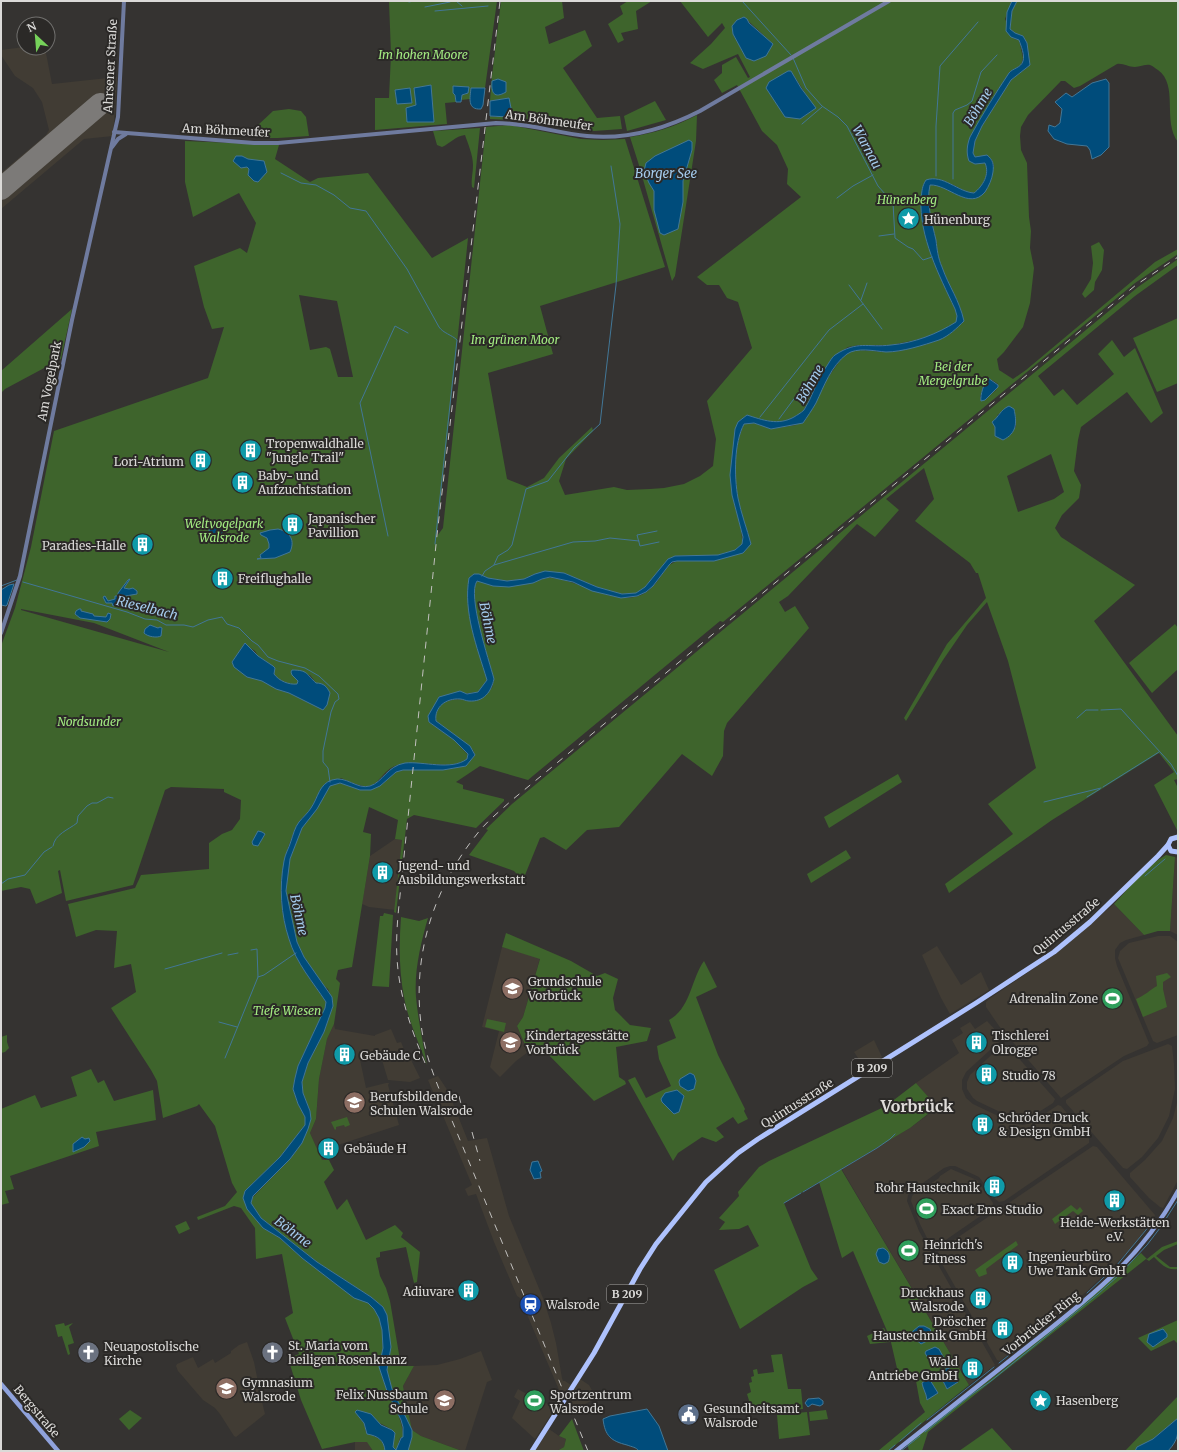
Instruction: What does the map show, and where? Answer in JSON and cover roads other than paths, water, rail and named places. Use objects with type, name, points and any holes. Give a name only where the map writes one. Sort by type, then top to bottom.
[{"type":"main road","name":"B 209","points":[[1168,845],[1170,839],[1177,836]]},
{"type":"main road","points":[[1168,845],[1171,851]]},
{"type":"main road","name":"Quintusstraße","points":[[532,1451],[594,1353],[640,1269],[656,1244],[700,1188],[710,1178],[738,1153],[758,1139],[1054,952],[1090,922],[1168,845]]},
{"type":"main road","name":"B 209","points":[[1171,851],[1178,853]]},
{"type":"main road","name":"Quintusstraße","points":[[1158,856],[1171,851]]},
{"type":"main road","name":"Vorbrücker Ring","points":[[896,1451],[1054,1326],[1111,1278],[1133,1256],[1149,1236],[1178,1191]]},
{"type":"main road","name":"Bergstraße","points":[[1,1384],[58,1451]]},
{"type":"street","name":"Ahrsener Straße","points":[[114,132],[119,107],[124,1]]},
{"type":"street","name":"Am Böhmeufer","points":[[114,132],[254,143],[496,123],[531,126],[587,136],[628,135],[659,128],[683,120],[889,1]]},
{"type":"street","name":"Am Vogelpark","points":[[1,633],[20,576],[72,320],[114,132]]},
{"type":"street","points":[[111,147],[118,139],[126,134]]},
{"type":"water","points":[[1012,1],[1017,1],[1012,11],[1010,29],[1023,36],[1027,43],[1030,65],[1011,80],[982,126],[975,141],[973,153],[975,157],[987,155],[993,162],[993,172],[990,182],[985,192],[979,197],[972,199],[965,198],[944,188],[930,185],[930,212],[937,250],[964,321],[953,332],[939,340],[906,350],[886,352],[861,350],[847,354],[832,370],[816,403],[803,423],[771,429],[754,423],[744,424],[738,440],[736,480],[738,498],[751,544],[743,553],[714,561],[672,562],[653,586],[646,592],[637,596],[621,598],[592,591],[573,582],[550,577],[533,583],[509,587],[493,586],[477,581],[475,588],[475,600],[477,613],[494,679],[493,684],[489,692],[479,700],[469,701],[455,699],[442,704],[436,716],[436,721],[470,746],[475,755],[466,766],[443,770],[403,770],[396,772],[380,786],[371,790],[360,790],[340,783],[330,786],[317,809],[302,828],[290,859],[286,891],[297,942],[304,957],[332,997],[333,1006],[324,1032],[308,1063],[302,1082],[303,1093],[310,1111],[311,1119],[308,1129],[302,1143],[290,1159],[253,1196],[251,1203],[261,1218],[317,1262],[371,1297],[383,1307],[387,1315],[391,1347],[387,1370],[392,1389],[412,1430],[412,1437],[408,1451],[385,1451],[380,1439],[367,1434],[364,1423],[355,1412],[357,1410],[371,1414],[381,1425],[392,1430],[395,1433],[393,1447],[396,1450],[401,1438],[403,1437],[403,1427],[387,1391],[379,1367],[383,1348],[382,1330],[379,1318],[374,1309],[368,1303],[354,1298],[302,1258],[280,1238],[263,1228],[247,1209],[243,1198],[245,1191],[280,1157],[305,1125],[305,1117],[298,1104],[293,1089],[298,1066],[325,1008],[326,1002],[305,972],[296,956],[286,930],[284,920],[281,891],[282,871],[285,856],[295,829],[311,808],[321,788],[332,780],[342,779],[365,787],[374,784],[394,767],[405,763],[445,765],[460,763],[467,759],[468,754],[454,740],[429,722],[428,716],[439,697],[460,691],[467,694],[478,692],[487,680],[469,617],[469,578],[474,574],[507,581],[524,579],[545,571],[564,573],[597,587],[622,594],[636,593],[645,587],[668,559],[675,556],[718,555],[735,550],[742,544],[743,537],[732,495],[730,475],[735,429],[738,422],[747,415],[776,422],[788,420],[800,413],[807,405],[821,375],[831,360],[835,355],[843,350],[856,346],[883,346],[917,340],[933,334],[956,322],[957,316],[955,309],[931,255],[923,227],[921,213],[922,191],[926,180],[938,179],[962,190],[974,193],[985,180],[987,171],[985,163],[975,164],[969,161],[967,155],[968,146],[970,137],[1009,73],[1021,65],[1023,61],[1023,53],[1019,40],[1011,37],[1006,31],[1007,12]]},
{"type":"water","points":[[744,17],[773,44],[766,56],[754,61],[746,58],[733,34],[732,26],[737,20]]},
{"type":"water","points":[[788,71],[791,71],[801,88],[816,108],[800,119],[785,117],[766,88],[769,82]]},
{"type":"water","points":[[498,79],[506,82],[506,92],[496,95],[493,92],[492,81]]},
{"type":"water","points":[[1106,79],[1109,83],[1109,147],[1101,155],[1092,159],[1090,150],[1087,146],[1067,144],[1054,139],[1048,131],[1049,125],[1055,127],[1060,123],[1062,109],[1055,102],[1066,93],[1072,97],[1092,83]]},
{"type":"water","points":[[431,85],[434,122],[407,122],[406,108],[416,105],[414,88]]},
{"type":"water","points":[[453,86],[469,87],[468,93],[462,95],[461,102],[456,102],[455,95],[453,93]]},
{"type":"water","points":[[410,88],[412,103],[397,104],[395,90]]},
{"type":"water","points":[[471,88],[485,88],[483,105],[481,109],[473,108],[470,103]]},
{"type":"water","points":[[509,98],[511,108],[509,117],[490,116],[490,101]]},
{"type":"water","name":"Borger See","points":[[689,140],[692,142],[692,150],[683,181],[683,202],[678,229],[664,235],[660,233],[654,210],[654,191],[644,171],[646,163],[655,156]]},
{"type":"water","points":[[236,156],[264,161],[267,172],[258,182],[254,181],[248,175],[249,169],[247,167],[241,168],[233,161]]},
{"type":"water","points":[[988,378],[998,385],[998,387],[985,400],[981,401],[983,389]]},
{"type":"water","points":[[1009,406],[1014,409],[1016,423],[1011,434],[1003,440],[995,436],[995,427],[992,422],[1004,409]]},
{"type":"water","points":[[213,523],[219,523],[223,527],[223,533],[219,537],[213,537],[209,533],[209,527]]},
{"type":"water","points":[[278,529],[286,532],[291,538],[292,544],[290,552],[275,558],[257,559],[261,558],[260,555],[269,548],[267,538],[260,533]]},
{"type":"water","points":[[130,579],[124,588],[133,588],[137,591],[137,594],[120,597],[117,604],[113,606],[112,603],[106,603],[103,597],[105,596],[108,601],[115,599],[115,596],[118,596],[118,593]]},
{"type":"water","points":[[14,584],[7,605],[1,605],[1,590]]},
{"type":"water","points":[[79,609],[81,609],[81,611],[93,614],[94,616],[106,617],[108,613],[111,614],[110,619],[107,622],[80,618],[75,614]]},
{"type":"water","points":[[150,625],[162,628],[161,636],[152,637],[144,633],[145,629]]},
{"type":"water","points":[[245,643],[258,656],[275,668],[274,674],[281,681],[297,684],[298,681],[291,672],[292,670],[297,670],[304,672],[316,683],[325,686],[330,693],[327,705],[323,710],[289,693],[276,689],[262,681],[247,677],[234,667],[232,662]]},
{"type":"water","points":[[258,831],[265,834],[258,846],[253,845],[252,842]]},
{"type":"water","points":[[690,1073],[694,1075],[696,1081],[694,1089],[688,1091],[680,1086],[679,1082],[680,1079]]},
{"type":"water","points":[[677,1090],[684,1096],[679,1112],[674,1114],[662,1102],[661,1099],[665,1093]]},
{"type":"water","points":[[82,1137],[85,1139],[89,1138],[90,1141],[84,1147],[73,1152],[73,1144]]},
{"type":"water","points":[[538,1161],[542,1171],[540,1172],[541,1178],[534,1179],[530,1170],[532,1162]]},
{"type":"water","points":[[883,1248],[888,1252],[889,1256],[888,1262],[884,1264],[879,1262],[876,1254],[878,1249]]},
{"type":"water","points":[[919,1326],[924,1326],[930,1329],[933,1338],[921,1344],[913,1337],[912,1333]]},
{"type":"water","points":[[1163,1329],[1167,1334],[1167,1337],[1153,1347],[1147,1342],[1149,1334]]},
{"type":"water","points":[[935,1347],[939,1349],[945,1362],[938,1365],[932,1365],[925,1353],[926,1351]]},
{"type":"water","points":[[948,1368],[952,1371],[958,1382],[947,1389],[940,1377],[942,1371]]},
{"type":"water","points":[[926,1380],[930,1380],[938,1393],[927,1400],[922,1383]]},
{"type":"water","points":[[819,1398],[823,1401],[823,1404],[820,1406],[812,1404],[808,1407],[805,1403],[808,1399]]},
{"type":"water","points":[[647,1409],[659,1426],[668,1451],[639,1451],[634,1447],[617,1442],[607,1434],[603,1419],[610,1416]]},
{"type":"water","points":[[1178,1418],[1176,1440],[1168,1451],[1135,1451],[1137,1447],[1153,1439]]},
{"type":"waterway","points":[[409,2],[414,1]]},
{"type":"waterway","points":[[456,1],[462,6]]},
{"type":"waterway","name":"Warnau","points":[[742,1],[791,55]]},
{"type":"waterway","points":[[425,7],[450,2]]},
{"type":"waterway","points":[[435,11],[488,6]]},
{"type":"waterway","points":[[936,176],[936,126],[940,66],[978,22]]},
{"type":"waterway","name":"Böhme","points":[[953,179],[953,113],[955,110],[972,101],[981,72],[997,55]]},
{"type":"waterway","name":"Warnau","points":[[793,58],[806,88],[822,106],[838,117],[847,126],[878,186],[893,203],[895,238],[913,249],[923,260],[932,257]]},
{"type":"waterway","points":[[802,124],[822,107]]},
{"type":"waterway","points":[[494,565],[498,556],[508,550],[512,545],[526,489],[548,481],[574,448],[600,424],[616,285],[620,224],[611,166]]},
{"type":"waterway","points":[[281,173],[301,183],[316,185],[334,195],[350,208],[366,211],[407,269],[439,327],[457,340],[435,544]]},
{"type":"waterway","points":[[837,198],[853,186],[873,175]]},
{"type":"waterway","points":[[879,236],[894,234]]},
{"type":"waterway","points":[[861,300],[867,283]]},
{"type":"waterway","points":[[849,285],[882,329]]},
{"type":"waterway","points":[[760,417],[829,330],[863,304]]},
{"type":"waterway","points":[[388,536],[360,403],[395,326],[408,333]]},
{"type":"waterway","name":"Böhme","points":[[779,419],[805,384]]},
{"type":"waterway","points":[[657,531],[637,535],[640,546],[659,542]]},
{"type":"waterway","points":[[482,576],[485,571],[494,565],[573,542],[595,541],[610,538],[639,541]]},
{"type":"waterway","name":"Rieselbach","points":[[1,586],[17,580]]},
{"type":"waterway","name":"Rieselbach","points":[[23,582],[127,612],[145,619],[157,620],[166,625],[184,625],[193,627],[208,620],[222,617],[227,624],[239,628],[258,645],[268,657],[305,668],[319,676],[338,694],[339,699],[335,702],[331,712],[323,751],[323,762],[328,768],[330,782]]},
{"type":"waterway","points":[[1101,710],[1121,709],[1171,764],[1178,776]]},
{"type":"waterway","points":[[1077,718],[1086,710],[1098,710]]},
{"type":"waterway","points":[[1103,787],[1159,752]]},
{"type":"waterway","points":[[1044,802],[1101,788]]},
{"type":"waterway","points":[[1087,797],[1100,789]]},
{"type":"waterway","points":[[53,846],[59,835],[77,823],[78,816],[87,806],[108,797],[113,798]]},
{"type":"waterway","points":[[1,884],[8,879],[25,875],[44,852],[52,847]]},
{"type":"waterway","points":[[1145,876],[1165,859]]},
{"type":"waterway","points":[[225,1058],[258,977],[257,949],[251,950]]},
{"type":"waterway","points":[[165,969],[222,953]]},
{"type":"waterway","points":[[228,955],[238,953]]},
{"type":"waterway","points":[[258,977],[264,975],[296,953]]},
{"type":"waterway","points":[[219,1022],[237,1027]]},
{"type":"waterway","points":[[803,1192],[877,1148],[895,1134]]},
{"type":"waterway","points":[[784,1203],[801,1193]]},
{"type":"waterway","points":[[925,1432],[991,1381],[1098,1294],[1119,1275],[1147,1245],[1178,1200]]},
{"type":"waterway","points":[[1087,1293],[1117,1265],[1155,1219]]},
{"type":"waterway","points":[[999,1363],[1046,1326]]},
{"type":"waterway","points":[[927,1420],[994,1367]]},
{"type":"waterway","points":[[900,1441],[921,1423]]},
{"type":"waterway","points":[[901,1451],[920,1436]]},
{"type":"waterway","points":[[888,1451],[895,1445]]},
{"type":"railway","points":[[425,1063],[411,1025],[400,985],[397,953],[398,915],[437,535],[500,1]]},
{"type":"railway","points":[[588,1451],[442,1097],[426,1050],[419,1004],[423,952],[428,926],[448,878],[461,856],[481,829],[512,800],[1136,285],[1178,257]]},
{"type":"railway","points":[[459,1096],[463,1112]]},
{"type":"railway","points":[[472,1132],[480,1161]]},
{"type":"place","name":"Hünenburg","points":[[908,219]]},
{"type":"place","name":"Tropenwaldhalle \"Jungle Trail\"","points":[[251,450]]},
{"type":"place","name":"Lori-Atrium","points":[[200,461]]},
{"type":"place","name":"Baby- und Aufzuchtstation","points":[[242,482]]},
{"type":"place","name":"Japanischer Pavillion","points":[[292,525]]},
{"type":"place","name":"Paradies-Halle","points":[[142,545]]},
{"type":"place","name":"Freiflughalle","points":[[223,578]]},
{"type":"place","name":"Jugend- und Ausbildungswerkstatt","points":[[382,872]]},
{"type":"place","name":"Grundschule Vorbrück","points":[[512,988]]},
{"type":"place","name":"Adrenalin Zone","points":[[1113,998]]},
{"type":"place","name":"Kindertagesstätte Vorbrück","points":[[510,1042]]},
{"type":"place","name":"Tischlerei Olrogge","points":[[977,1042]]},
{"type":"place","name":"Gebäude C","points":[[344,1055]]},
{"type":"place","name":"Studio 78","points":[[986,1075]]},
{"type":"place","name":"Berufsbildende Schulen Walsrode","points":[[355,1103]]},
{"type":"place","name":"Schröder Druck & Design GmbH","points":[[982,1124]]},
{"type":"place","name":"Gebäude H","points":[[329,1148]]},
{"type":"place","name":"Rohr Haustechnik","points":[[995,1187]]},
{"type":"place","name":"Heide-Werkstätten e.V.","points":[[1115,1201]]},
{"type":"place","name":"Exact Ems Studio","points":[[927,1209]]},
{"type":"place","name":"Heinrich's Fitness","points":[[909,1251]]},
{"type":"place","name":"Ingenieurbüro Uwe Tank GmbH","points":[[1012,1263]]},
{"type":"place","name":"Adiuvare","points":[[469,1291]]},
{"type":"place","name":"Druckhaus Walsrode","points":[[980,1299]]},
{"type":"place","name":"Walsrode","points":[[530,1304]]},
{"type":"place","name":"Dröscher Haustechnik GmbH","points":[[1002,1328]]},
{"type":"place","name":"St. Maria vom heiligen Rosenkranz","points":[[272,1352]]},
{"type":"place","name":"Neuapostolische Kirche","points":[[89,1353]]},
{"type":"place","name":"Wald Antriebe GmbH","points":[[973,1368]]},
{"type":"place","name":"Gymnasium Walsrode","points":[[226,1389]]},
{"type":"place","name":"Hasenberg","points":[[1041,1400]]},
{"type":"place","name":"Felix Nussbaum Schule","points":[[444,1401]]},
{"type":"place","name":"Sportzentrum Walsrode","points":[[535,1401]]},
{"type":"place","name":"Gesundheitsamt Walsrode","points":[[689,1415]]},
{"type":"district","name":"Vorbrück","points":[[917,1106]]},
{"type":"park label","name":"Im hohen Moore","points":[[423,54]]},
{"type":"park label","name":"Hünenberg","points":[[907,199]]},
{"type":"park label","name":"Im grünen Moor","points":[[515,339]]},
{"type":"park label","name":"Bei der Mergelgrube","points":[[953,373]]},
{"type":"park label","name":"Weltvogelpark Walsrode","points":[[224,530]]},
{"type":"park label","name":"Nordsunder","points":[[89,721]]},
{"type":"park label","name":"Tiefe Wiesen","points":[[287,1010]]}]
